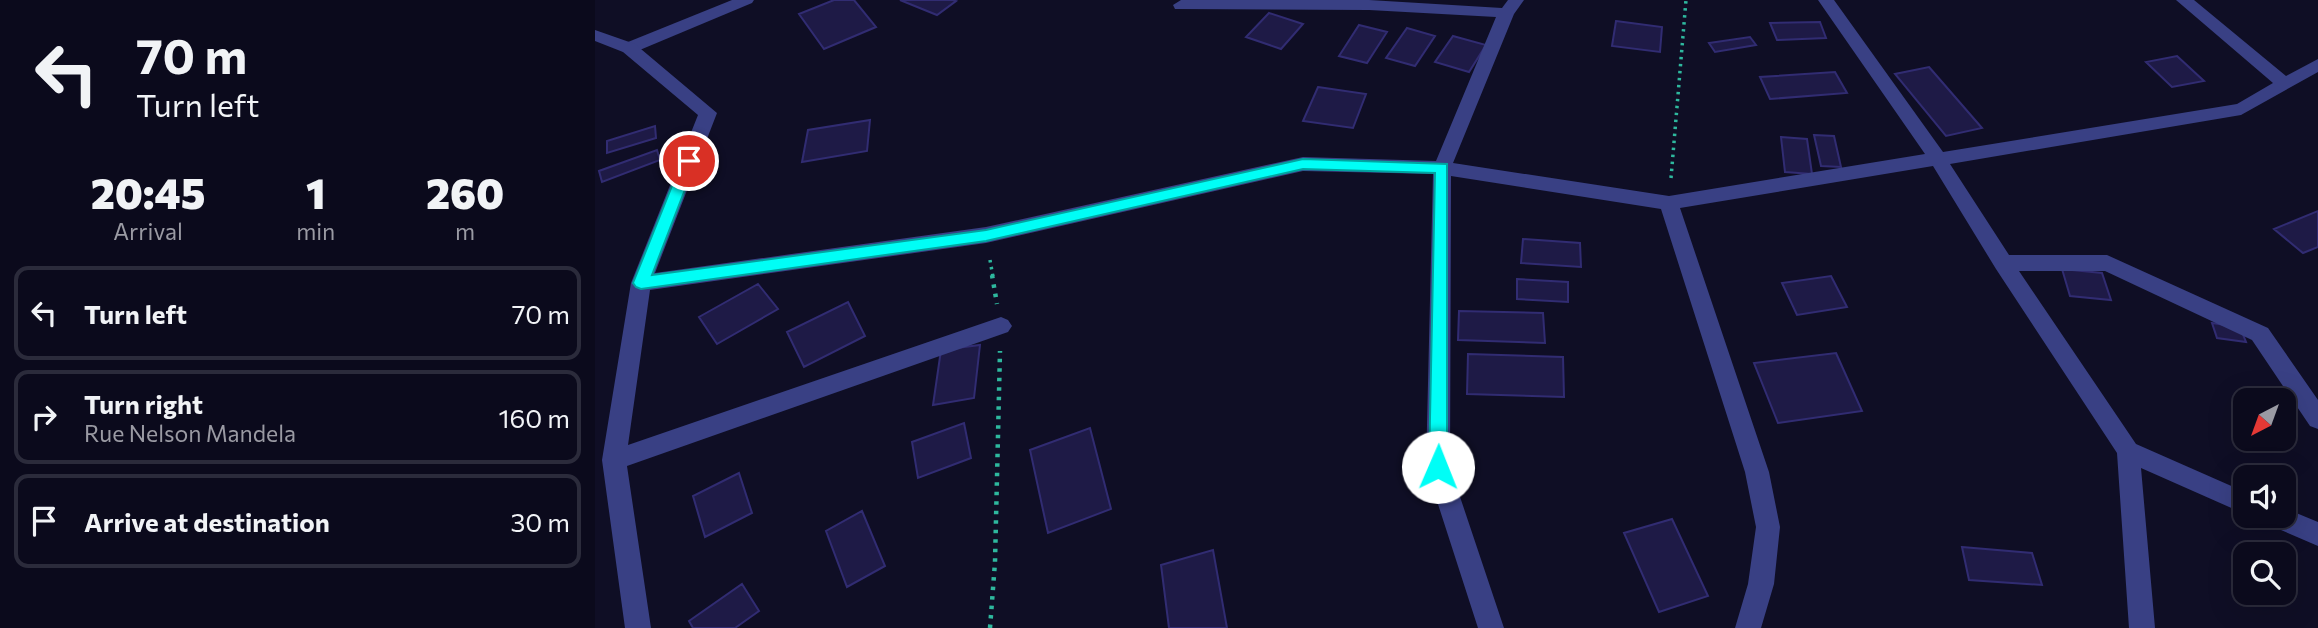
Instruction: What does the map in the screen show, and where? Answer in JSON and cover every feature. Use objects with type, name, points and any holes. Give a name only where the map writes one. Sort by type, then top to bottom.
[{"type":"street","points":[[629,48],[746,0]]},
{"type":"street","points":[[1826,0],[1938,159],[2003,263],[2128,451],[2141,628]]},
{"type":"street","points":[[2185,0],[2285,84]]},
{"type":"street","points":[[1181,5],[1511,7],[1442,168],[1438,467],[1491,628]]},
{"type":"street","points":[[595,35],[629,48],[708,113],[641,283],[614,460],[638,628]]},
{"type":"street","points":[[641,283],[986,235],[1303,164],[1442,168],[1669,203],[2241,109],[2318,65]]},
{"type":"street","points":[[1669,203],[1757,472],[1768,527],[1761,584],[1748,628]]},
{"type":"street","points":[[2003,263],[2107,263],[2260,334],[2318,419]]},
{"type":"street","points":[[614,460],[1001,326]]},
{"type":"street","points":[[2128,451],[2233,498]]},
{"type":"street","points":[[2296,525],[2318,534]]},
{"type":"path","points":[[1669,203],[1686,0]]},
{"type":"path","points":[[986,235],[1001,326],[995,562],[989,628]]},
{"type":"building","points":[[834,0],[854,0],[876,27],[824,49],[799,14]]},
{"type":"building","points":[[900,0],[953,0],[956,1],[937,15]]},
{"type":"building","points":[[1269,13],[1303,24],[1281,49],[1246,37]]},
{"type":"building","points":[[1616,21],[1662,27],[1660,52],[1612,46]]},
{"type":"building","points":[[1820,22],[1826,38],[1777,40],[1770,23]]},
{"type":"building","points":[[1359,25],[1387,32],[1367,63],[1339,56]]},
{"type":"building","points":[[1407,28],[1435,36],[1415,66],[1386,58]]},
{"type":"building","points":[[1453,36],[1486,45],[1469,72],[1435,62]]},
{"type":"building","points":[[1750,37],[1756,45],[1715,52],[1709,43]]},
{"type":"building","points":[[2177,56],[2204,81],[2172,87],[2146,62]]},
{"type":"building","points":[[1929,67],[1982,128],[1946,136],[1895,74]]},
{"type":"building","points":[[1835,72],[1847,93],[1770,99],[1760,77]]},
{"type":"building","points":[[1318,87],[1366,94],[1353,128],[1303,121]]},
{"type":"building","points":[[870,120],[867,151],[802,162],[808,130]]},
{"type":"building","points":[[655,126],[656,138],[607,153],[607,141]]},
{"type":"building","points":[[1814,135],[1834,136],[1841,167],[1821,166]]},
{"type":"building","points":[[1781,137],[1807,139],[1812,174],[1785,172]]},
{"type":"building","points":[[657,150],[660,160],[602,182],[599,171]]},
{"type":"building","points":[[2318,211],[2318,247],[2303,253],[2274,229]]},
{"type":"building","points":[[1523,239],[1580,243],[1581,267],[1521,263]]},
{"type":"building","points":[[2062,269],[2102,273],[2111,300],[2070,296]]},
{"type":"building","points":[[1831,276],[1847,307],[1797,315],[1782,283]]},
{"type":"building","points":[[1517,279],[1568,282],[1568,302],[1517,299]]},
{"type":"building","points":[[758,284],[778,309],[717,344],[699,317]]},
{"type":"building","points":[[848,302],[865,336],[804,367],[787,332]]},
{"type":"building","points":[[1459,311],[1543,313],[1545,343],[1458,340]]},
{"type":"building","points":[[2212,323],[2240,327],[2246,342],[2217,338]]},
{"type":"building","points":[[980,345],[974,398],[933,405],[941,350]]},
{"type":"building","points":[[1836,353],[1862,411],[1778,423],[1754,363]]},
{"type":"building","points":[[1468,354],[1563,357],[1564,397],[1467,394]]},
{"type":"building","points":[[964,423],[971,458],[918,478],[912,442]]},
{"type":"building","points":[[1090,428],[1111,509],[1048,533],[1030,450]]},
{"type":"building","points":[[739,473],[752,513],[705,537],[693,496]]},
{"type":"building","points":[[862,511],[885,566],[847,587],[826,531]]},
{"type":"building","points":[[1672,519],[1708,596],[1659,612],[1624,533]]},
{"type":"building","points":[[1962,547],[2032,553],[2042,585],[1969,580]]},
{"type":"building","points":[[1213,550],[1227,628],[1169,628],[1161,565]]},
{"type":"building","points":[[742,584],[759,611],[735,628],[693,628],[689,621]]},
{"type":"route","points":[[689,161],[641,283],[986,235],[1303,164],[1442,168],[1438,467]]}]
